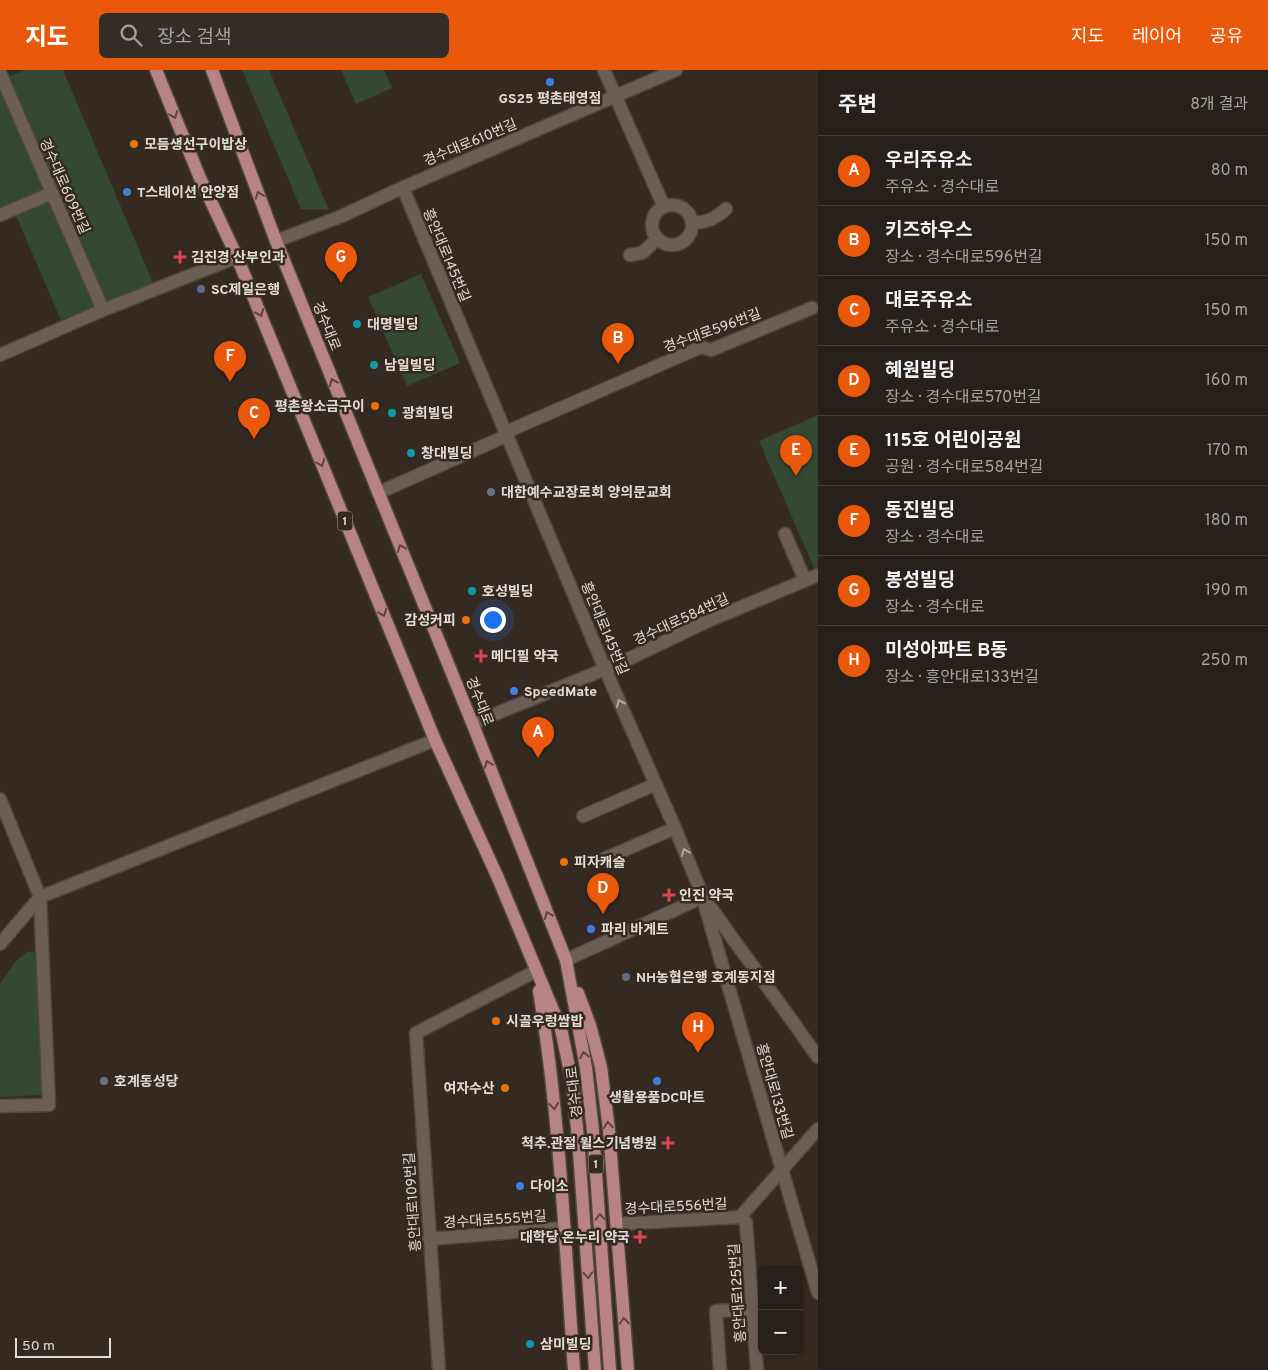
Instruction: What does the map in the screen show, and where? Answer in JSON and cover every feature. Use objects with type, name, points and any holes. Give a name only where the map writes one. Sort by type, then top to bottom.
[{"type":"main road","name":"경수대로","points":[[156,70],[200,178],[237,257],[435,740],[498,878],[561,1029],[572,1081],[595,1370]]},
{"type":"main road","name":"경수대로","points":[[212,70],[276,241],[473,725],[566,960],[586,1068],[593,1131],[610,1370]]},
{"type":"main road","points":[[566,960],[590,1025],[601,1067],[609,1130],[628,1370]]},
{"type":"main road","points":[[536,971],[550,1072],[574,1370]]},
{"type":"street","points":[[604,70],[664,207]]},
{"type":"street","name":"경수대로610번길","points":[[276,241],[342,216],[676,70]]},
{"type":"street","name":"경수대로609번길","points":[[0,74],[103,310]]},
{"type":"street","name":"흥안대로145번길","points":[[403,188],[510,432],[605,669],[675,828],[703,897],[818,1057]]},
{"type":"street","points":[[0,215],[52,193]]},
{"type":"street","points":[[677,205],[688,212],[693,223],[690,236],[680,244],[668,245],[657,239],[652,227],[655,215],[664,207],[677,205]]},
{"type":"street","points":[[693,223],[703,223],[715,219],[726,209]]},
{"type":"street","points":[[630,255],[642,253],[657,239]]},
{"type":"street","points":[[0,356],[103,310],[237,257]]},
{"type":"street","name":"경수대로596번길","points":[[378,493],[510,432],[701,348],[711,350],[812,308]]},
{"type":"street","points":[[784,534],[805,580]]},
{"type":"street","name":"경수대로584번길","points":[[473,725],[818,575]]},
{"type":"street","points":[[0,944],[40,897],[435,740]]},
{"type":"street","points":[[583,816],[656,784]]},
{"type":"street","points":[[0,798],[40,897],[49,1105],[0,1106]]},
{"type":"street","points":[[604,859],[675,828]]},
{"type":"street","points":[[566,960],[703,897]]},
{"type":"street","name":"흥안대로133번길","points":[[703,897],[818,1293]]},
{"type":"street","name":"흥안대로109번길","points":[[439,1370],[416,1033],[536,971]]},
{"type":"street","name":"경수대로556번길","points":[[617,1224],[740,1217],[818,1129]]},
{"type":"street","name":"흥안대로125번길","points":[[740,1217],[746,1222],[757,1370]]},
{"type":"street","name":"경수대로555번길","points":[[429,1238],[564,1228]]},
{"type":"street","points":[[720,1370],[716,1311],[753,1309]]},
{"type":"green space","points":[[25,70],[63,70],[153,283],[61,320],[11,204],[0,208],[0,80]]},
{"type":"green space","points":[[242,70],[269,70],[329,210],[301,209]]},
{"type":"green space","points":[[341,70],[384,70],[392,88],[356,104]]},
{"type":"green space","points":[[421,274],[460,363],[407,386],[368,297]]},
{"type":"green space","points":[[818,415],[818,575],[817,575],[759,441]]},
{"type":"green space","points":[[38,951],[40,956],[42,1095],[0,1097],[0,984],[15,962],[27,952]]},
{"type":"place","name":"GS25 평촌태영점","points":[[550,82]]},
{"type":"place","name":"모듬생선구이밥상","points":[[134,144]]},
{"type":"place","name":"T스테이션 안양점","points":[[127,192]]},
{"type":"place","name":"김진경 산부인과","points":[[180,257]]},
{"type":"place","name":"봉성빌딩","points":[[341,283]]},
{"type":"place","name":"SC제일은행","points":[[201,289]]},
{"type":"place","name":"대명빌딩","points":[[357,324]]},
{"type":"place","name":"키즈하우스","points":[[618,364]]},
{"type":"place","name":"남일빌딩","points":[[374,365]]},
{"type":"place","name":"동진빌딩","points":[[230,382]]},
{"type":"place","name":"평촌왕소금구이","points":[[375,406]]},
{"type":"place","name":"광희빌딩","points":[[392,413]]},
{"type":"place","name":"대로주유소","points":[[254,439]]},
{"type":"place","name":"창대빌딩","points":[[411,453]]},
{"type":"place","name":"115호 어린이공원","points":[[796,476]]},
{"type":"place","name":"대한예수교장로회 양의문교회","points":[[491,492]]},
{"type":"place","name":"호성빌딩","points":[[472,591]]},
{"type":"place","name":"감성커피","points":[[466,620]]},
{"type":"place","name":"메디필 약국","points":[[481,656]]},
{"type":"place","name":"SpeedMate","points":[[514,691]]},
{"type":"place","name":"우리주유소","points":[[538,758]]},
{"type":"place","name":"피자캐슬","points":[[564,862]]},
{"type":"place","name":"인진 약국","points":[[669,895]]},
{"type":"place","name":"혜원빌딩","points":[[603,914]]},
{"type":"place","name":"파리 바게트","points":[[591,929]]},
{"type":"place","name":"NH농협은행 호계동지점","points":[[626,977]]},
{"type":"place","name":"시골우렁쌈밥","points":[[496,1021]]},
{"type":"place","name":"미성아파트 B동","points":[[698,1053]]},
{"type":"place","name":"호계동성당","points":[[104,1081]]},
{"type":"place","name":"생활용품DC마트","points":[[657,1081]]},
{"type":"place","name":"여자수산","points":[[505,1088]]},
{"type":"place","name":"척추.관절 윌스기념병원","points":[[668,1143]]},
{"type":"place","name":"다이소","points":[[520,1186]]},
{"type":"place","name":"대학당 온누리 약국","points":[[640,1237]]},
{"type":"place","name":"삼미빌딩","points":[[530,1344]]}]
